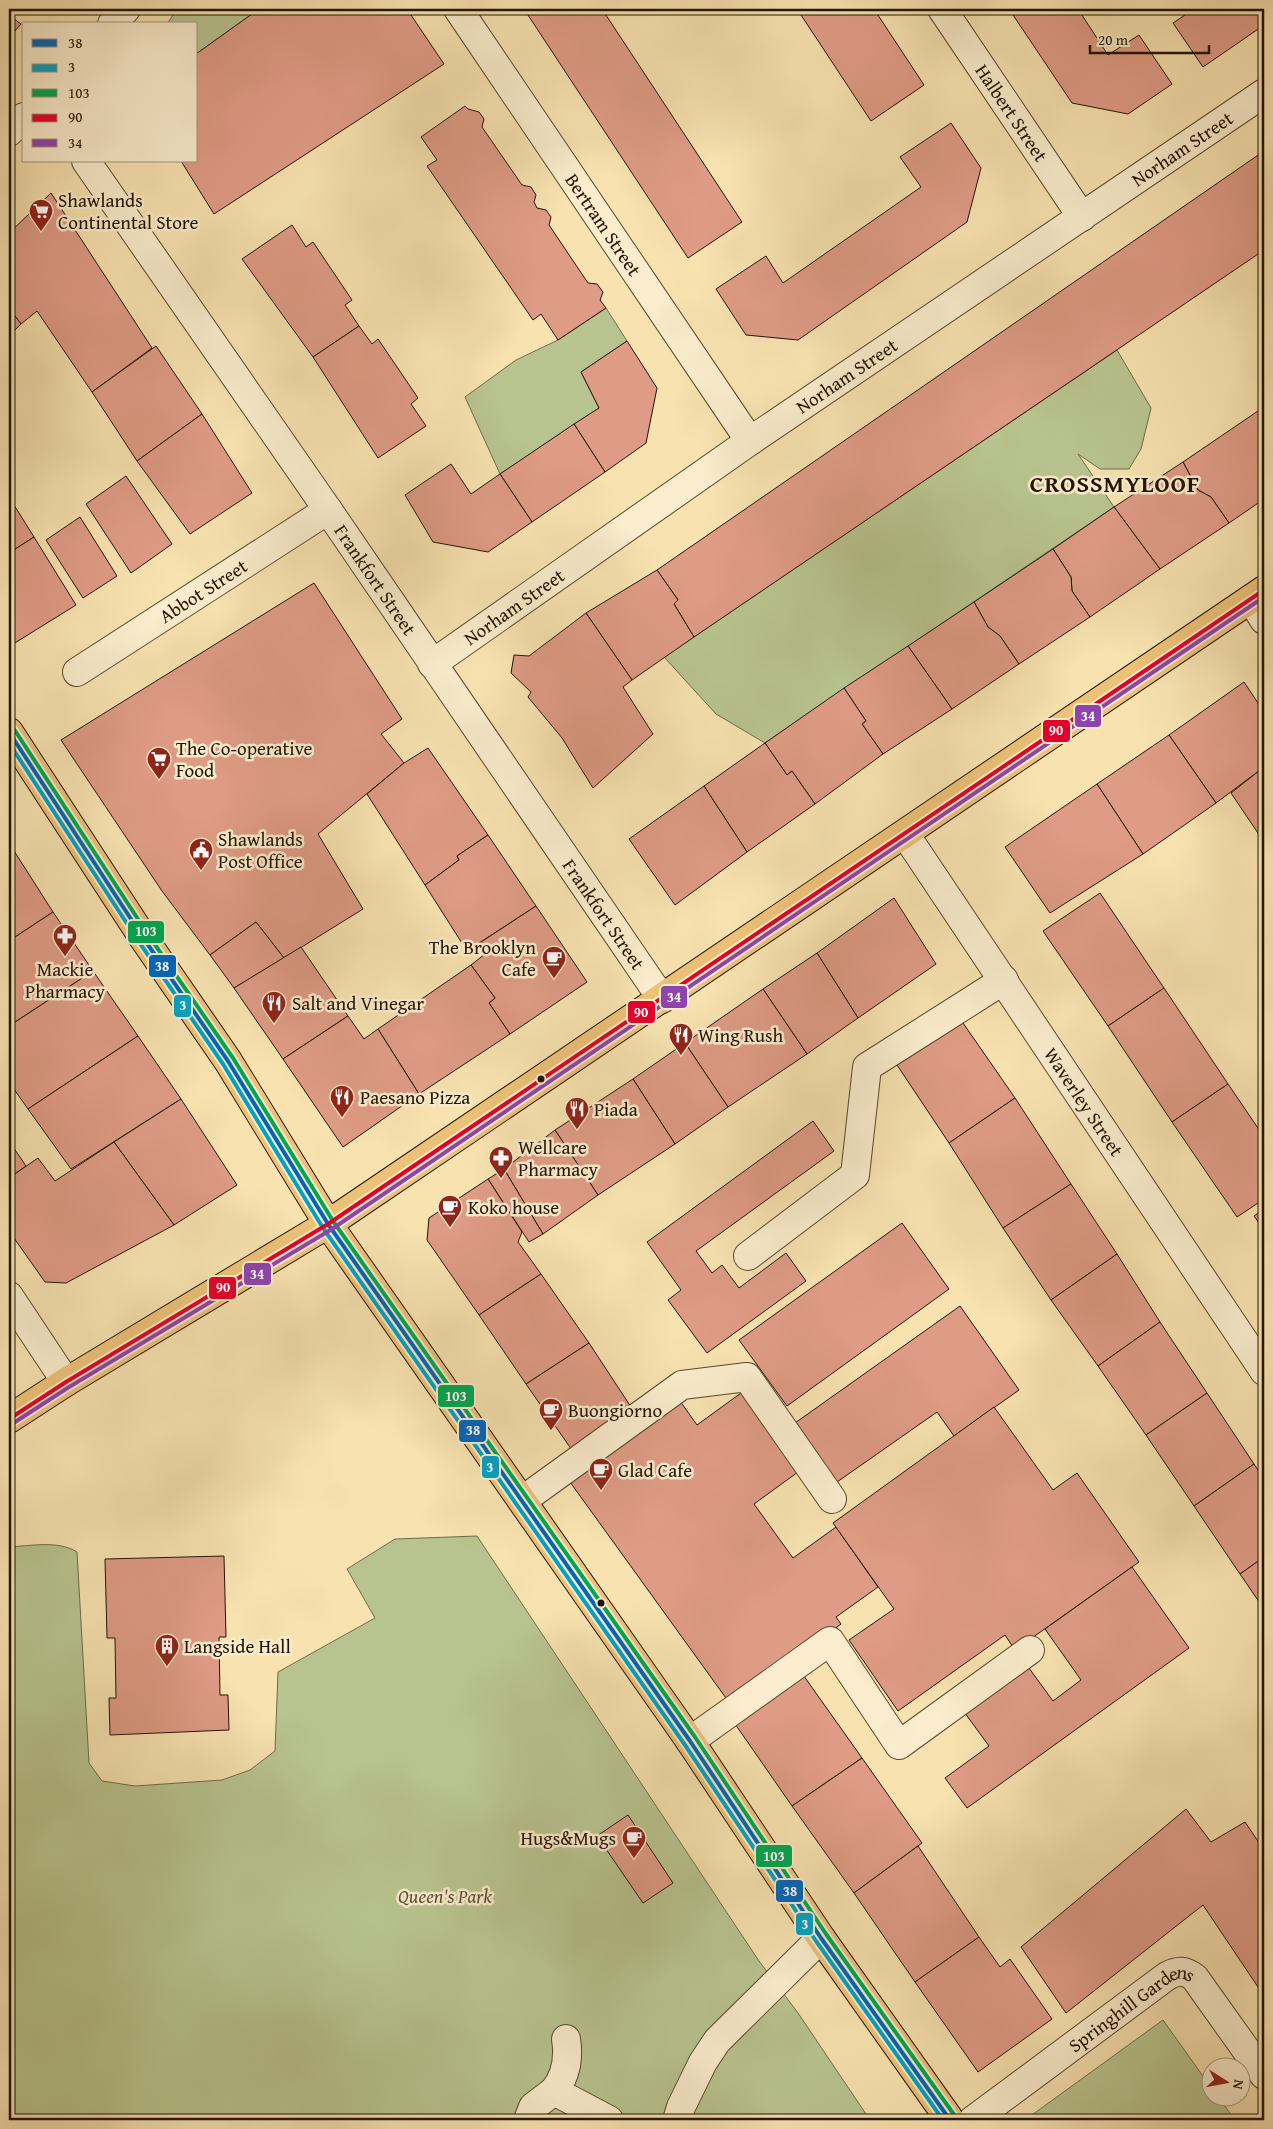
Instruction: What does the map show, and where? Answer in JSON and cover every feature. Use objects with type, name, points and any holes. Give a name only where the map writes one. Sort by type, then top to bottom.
[{"type":"main road","points":[[9,1420],[66,1382],[328,1224],[905,834],[1260,603]]},
{"type":"main road","points":[[9,732],[144,939],[228,1062],[328,1224],[690,1741],[821,1938],[950,2120]]},
{"type":"street","points":[[114,22],[126,9]]},
{"type":"street","name":"Bertram Street","points":[[458,9],[750,441]]},
{"type":"street","name":"Halbert Street","points":[[942,9],[1082,217]]},
{"type":"street","name":"Norham Street","points":[[432,664],[750,441],[1264,93]]},
{"type":"street","points":[[9,132],[22,119]]},
{"type":"street","name":"Frankfort Street","points":[[87,162],[328,510],[662,999]]},
{"type":"street","name":"Abbot Street","points":[[76,672],[328,510]]},
{"type":"street","name":"Waverley Street","points":[[905,834],[1262,1364]]},
{"type":"street","points":[[748,1256],[855,1176],[867,1067],[1004,980]]},
{"type":"street","points":[[9,1296],[66,1382]]},
{"type":"street","points":[[522,1500],[682,1385],[747,1377],[832,1499]]},
{"type":"street","points":[[690,1741],[830,1641],[899,1745],[1030,1650]]},
{"type":"street","points":[[677,2120],[681,2107],[703,2062],[717,2041],[821,1938]]},
{"type":"street","name":"Springhill Gardens","points":[[973,2120],[1166,1976],[1179,1971],[1195,1978],[1264,2075]]},
{"type":"street","points":[[528,2120],[533,2107],[554,2091],[564,2075],[567,2060],[566,2039]]},
{"type":"street","points":[[554,2091],[609,2120]]},
{"type":"green space","points":[[177,9],[259,9],[198,53],[198,22],[168,22]]},
{"type":"green space","points":[[606,308],[627,341],[581,372],[599,408],[500,474],[465,397],[516,360],[558,340]]},
{"type":"green space","points":[[1117,350],[1151,408],[1141,449],[1129,469],[1100,469],[1078,454],[1114,507],[765,743],[716,714],[664,657]]},
{"type":"green space","name":"Queen's Park","points":[[477,1536],[759,1961],[798,2013],[870,2120],[9,2120],[9,1547],[53,1545],[69,1548],[77,1552],[89,1763],[102,1781],[135,1786],[222,1780],[250,1770],[275,1751],[278,1672],[375,1618],[347,1569],[395,1539]]},
{"type":"green space","points":[[1163,2020],[1200,2072],[1200,2106],[1225,2106],[1235,2120],[1025,2120]]},
{"type":"building","points":[[9,9],[16,9],[10,16],[21,24],[9,38]]},
{"type":"building","points":[[259,9],[407,9],[444,64],[214,214],[182,162],[198,162],[198,53]]},
{"type":"building","points":[[524,9],[602,9],[742,222],[688,258]]},
{"type":"building","points":[[797,9],[874,9],[924,85],[871,121]]},
{"type":"building","points":[[1009,9],[1078,9],[1108,55],[1139,35],[1172,84],[1128,114],[1072,103]]},
{"type":"building","points":[[1194,9],[1264,9],[1264,25],[1203,67],[1173,23]]},
{"type":"building","points":[[465,106],[468,109],[479,112],[484,119],[482,127],[522,185],[531,187],[536,195],[534,202],[537,208],[546,210],[551,217],[549,225],[588,283],[597,284],[603,292],[600,300],[606,308],[558,340],[541,314],[533,320],[427,166],[437,160],[421,137]]},
{"type":"building","points":[[951,123],[981,168],[967,222],[798,340],[746,335],[716,289],[766,256],[783,283],[921,187],[900,157]]},
{"type":"building","points":[[1264,151],[1264,250],[694,637],[674,604],[678,600],[657,570]]},
{"type":"building","points":[[51,193],[152,348],[92,392],[37,311],[21,324],[9,308],[9,233]]},
{"type":"building","points":[[292,225],[306,247],[313,242],[352,300],[345,305],[359,326],[313,357],[242,259]]},
{"type":"building","points":[[9,308],[21,324],[9,336]]},
{"type":"building","points":[[359,326],[372,344],[378,339],[418,398],[411,404],[426,426],[378,458],[313,357]]},
{"type":"building","points":[[627,341],[657,388],[646,443],[605,472],[574,424],[599,408],[581,372]]},
{"type":"building","points":[[156,346],[202,414],[137,461],[92,392]]},
{"type":"building","points":[[1264,407],[1264,421],[1258,411]]},
{"type":"building","points":[[1258,411],[1264,421],[1264,499],[1229,523],[1211,497],[1198,490],[1183,462]]},
{"type":"building","points":[[202,414],[252,493],[190,534],[137,461]]},
{"type":"building","points":[[574,424],[605,472],[532,522],[500,474]]},
{"type":"building","points":[[1183,462],[1198,490],[1211,497],[1229,523],[1160,569],[1114,507]]},
{"type":"building","points":[[451,464],[471,494],[500,474],[532,522],[488,552],[433,542],[405,495]]},
{"type":"building","points":[[126,476],[172,544],[131,573],[86,504]]},
{"type":"building","points":[[9,497],[34,537],[9,553]]},
{"type":"building","points":[[1114,507],[1160,569],[1090,617],[1072,591],[1071,577],[1053,549]]},
{"type":"building","points":[[80,517],[117,576],[83,598],[46,540]]},
{"type":"building","points":[[34,537],[76,605],[10,646],[9,553]]},
{"type":"building","points":[[1053,549],[1071,577],[1072,591],[1090,617],[1019,664],[1000,636],[988,627],[974,602]]},
{"type":"building","points":[[657,570],[678,600],[674,604],[694,637],[632,680],[586,613]]},
{"type":"building","points":[[314,583],[402,719],[381,734],[404,763],[318,834],[363,909],[284,958],[256,922],[210,955],[162,891],[61,740]]},
{"type":"building","points":[[974,602],[988,627],[1000,636],[1019,664],[952,709],[908,646]]},
{"type":"building","points":[[586,613],[632,680],[623,687],[653,734],[593,788],[562,738],[528,697],[531,692],[511,673],[514,655],[529,656]]},
{"type":"building","points":[[908,646],[952,709],[883,754],[862,724],[866,721],[844,688]]},
{"type":"building","points":[[1244,682],[1264,712],[1264,767],[1216,803],[1169,735]]},
{"type":"building","points":[[844,688],[866,721],[862,724],[883,754],[815,804],[792,771],[787,775],[765,743]]},
{"type":"building","points":[[1169,735],[1216,803],[1143,854],[1097,784]]},
{"type":"building","points":[[765,743],[787,775],[792,771],[815,804],[747,852],[704,786]]},
{"type":"building","points":[[428,748],[488,835],[457,856],[459,860],[425,885],[367,794],[404,763]]},
{"type":"building","points":[[1264,767],[1264,842],[1231,793]]},
{"type":"building","points":[[1097,784],[1143,854],[1050,913],[1005,847]]},
{"type":"building","points":[[704,786],[747,852],[675,905],[629,839]]},
{"type":"building","points":[[488,835],[536,906],[467,951],[425,885],[459,860],[457,856]]},
{"type":"building","points":[[9,843],[53,912],[9,941]]},
{"type":"building","points":[[1100,893],[1164,988],[1108,1026],[1043,931]]},
{"type":"building","points":[[894,898],[936,964],[858,1018],[817,953]]},
{"type":"building","points":[[536,906],[587,982],[510,1034],[489,1003],[495,998],[471,965],[485,954],[478,944]]},
{"type":"building","points":[[53,912],[93,971],[9,1026],[9,941]]},
{"type":"building","points":[[256,922],[284,958],[234,988],[210,955]]},
{"type":"building","points":[[301,947],[348,1016],[283,1059],[234,988]]},
{"type":"building","points":[[817,953],[858,1018],[807,1054],[763,989]]},
{"type":"building","points":[[471,965],[495,998],[489,1003],[510,1034],[419,1094],[378,1029]]},
{"type":"building","points":[[93,971],[138,1036],[28,1109],[9,1082],[9,1026]]},
{"type":"building","points":[[1164,988],[1228,1084],[1172,1122],[1108,1026]]},
{"type":"building","points":[[763,989],[807,1054],[728,1107],[685,1043]]},
{"type":"building","points":[[348,1016],[364,1039],[378,1029],[419,1094],[343,1147],[283,1059]]},
{"type":"building","points":[[963,1023],[1015,1098],[949,1143],[897,1065]]},
{"type":"building","points":[[138,1036],[181,1099],[71,1169],[28,1109]]},
{"type":"building","points":[[685,1043],[728,1107],[675,1144],[633,1079]]},
{"type":"building","points":[[633,1079],[675,1144],[598,1195],[555,1130]]},
{"type":"building","points":[[1228,1084],[1264,1137],[1264,1199],[1237,1217],[1172,1122]]},
{"type":"building","points":[[1015,1098],[1071,1184],[1003,1228],[949,1143]]},
{"type":"building","points":[[181,1099],[237,1185],[174,1225],[114,1142]]},
{"type":"building","points":[[813,1121],[834,1151],[696,1251],[712,1273],[722,1265],[739,1288],[786,1253],[806,1281],[707,1353],[668,1300],[681,1290],[647,1242]]},
{"type":"building","points":[[555,1130],[598,1195],[543,1234],[504,1169]]},
{"type":"building","points":[[9,1141],[26,1166],[9,1178]]},
{"type":"building","points":[[114,1142],[174,1225],[66,1283],[45,1282],[9,1231],[9,1178],[38,1158],[55,1181]]},
{"type":"building","points":[[504,1169],[543,1234],[529,1242],[488,1179]]},
{"type":"building","points":[[488,1179],[522,1232],[518,1242],[541,1274],[479,1315],[427,1240],[429,1218]]},
{"type":"building","points":[[1071,1184],[1117,1254],[1051,1300],[1003,1228]]},
{"type":"building","points":[[1264,1209],[1264,1230],[1254,1216]]},
{"type":"building","points":[[902,1223],[949,1289],[787,1406],[739,1340]]},
{"type":"building","points":[[1117,1254],[1160,1322],[1098,1366],[1051,1300]]},
{"type":"building","points":[[541,1274],[589,1343],[526,1384],[479,1315]]},
{"type":"building","points":[[960,1306],[1019,1390],[954,1436],[937,1412],[837,1482],[795,1423]]},
{"type":"building","points":[[1160,1322],[1207,1393],[1146,1435],[1098,1366]]},
{"type":"building","points":[[589,1343],[633,1410],[574,1453],[526,1384]]},
{"type":"building","points":[[741,1393],[798,1472],[754,1504],[793,1558],[836,1527],[878,1587],[836,1617],[841,1624],[731,1705],[570,1482],[680,1401],[697,1425]]},
{"type":"building","points":[[1207,1393],[1254,1464],[1194,1506],[1146,1435]]},
{"type":"building","points":[[994,1407],[1053,1490],[1077,1473],[1139,1562],[1015,1650],[1005,1635],[898,1711],[849,1640],[894,1609],[833,1523]]},
{"type":"building","points":[[1254,1464],[1264,1479],[1264,1557],[1240,1574],[1194,1506]]},
{"type":"building","name":"Langside Hall","points":[[224,1556],[226,1637],[219,1637],[220,1695],[228,1695],[229,1730],[110,1735],[109,1698],[116,1698],[115,1638],[107,1638],[105,1559]]},
{"type":"building","points":[[1264,1557],[1264,1609],[1240,1574]]},
{"type":"building","points":[[1132,1567],[1189,1648],[967,1808],[945,1778],[989,1746],[962,1709],[1026,1664],[1053,1701],[1081,1680],[1045,1629]]},
{"type":"building","points":[[801,1672],[862,1758],[792,1806],[733,1721]]},
{"type":"building","points":[[862,1758],[922,1843],[854,1893],[792,1806]]},
{"type":"building","points":[[1186,1809],[1211,1842],[1245,1822],[1264,1850],[1264,1996],[1203,1905],[1066,2013],[1021,1947]]},
{"type":"building","points":[[628,1815],[673,1883],[643,1903],[597,1836]]},
{"type":"building","points":[[918,1846],[979,1937],[915,1982],[854,1893]]},
{"type":"building","points":[[979,1937],[1000,1967],[1010,1959],[1052,2019],[978,2072],[915,1982]]},
{"type":"transit line","name":"90","points":[[9,1419],[66,1382],[328,1224],[1264,590]]},
{"type":"transit line","name":"34","points":[[12,1424],[69,1387],[332,1229],[1264,597]]},
{"type":"transit line","name":"103","points":[[14,729],[149,936],[233,1058],[333,1221],[695,1737],[826,1934],[955,2116]]},
{"type":"transit line","name":"38","points":[[9,732],[144,939],[228,1061],[328,1224],[690,1741],[821,1938],[950,2120]]},
{"type":"transit line","name":"3","points":[[9,743],[139,942],[223,1064],[323,1228],[685,1745],[816,1941],[943,2120]]},
{"type":"place","name":"Shawlands Continental Store","points":[[41,232]]},
{"type":"place","name":"The Co-operative Food","points":[[159,780]]},
{"type":"place","name":"Shawlands Post Office","points":[[201,871]]},
{"type":"place","name":"Mackie Pharmacy","points":[[65,957]]},
{"type":"place","name":"The Brooklyn Cafe","points":[[554,979]]},
{"type":"place","name":"Salt and Vinegar","points":[[274,1024]]},
{"type":"place","name":"Wing Rush","points":[[681,1056]]},
{"type":"place","name":"Paesano Pizza","points":[[342,1118]]},
{"type":"place","name":"Piada","points":[[577,1130]]},
{"type":"place","name":"Wellcare Pharmacy","points":[[501,1179]]},
{"type":"place","name":"Koko house","points":[[450,1228]]},
{"type":"place","name":"Buongiorno","points":[[551,1431]]},
{"type":"place","name":"Glad Cafe","points":[[601,1491]]},
{"type":"place","name":"Langside Hall","points":[[167,1667]]},
{"type":"place","name":"Hugs&Mugs","points":[[634,1859]]},
{"type":"district","name":"CROSSMYLOOF","points":[[1115,483]]}]
